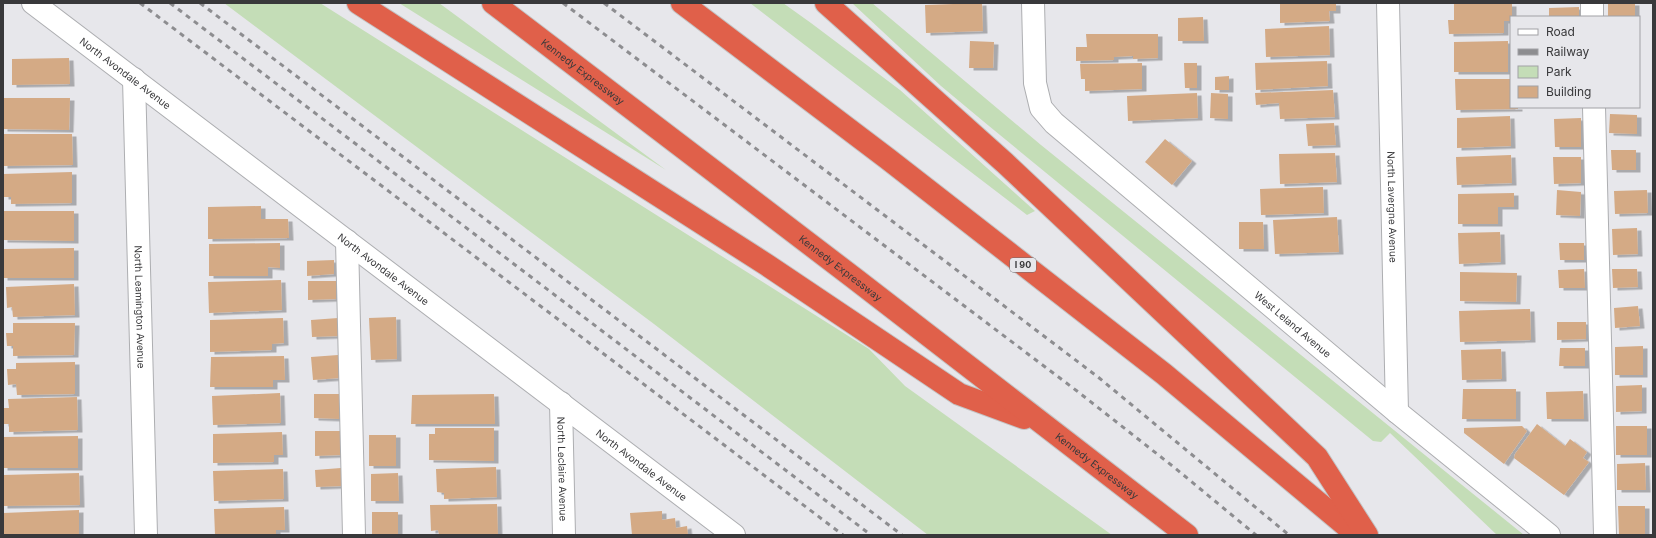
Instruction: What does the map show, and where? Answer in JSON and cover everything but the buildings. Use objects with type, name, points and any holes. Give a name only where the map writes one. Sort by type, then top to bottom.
[{"type":"highway","points":[[358,3],[767,265],[959,394],[1046,426]]},
{"type":"highway","name":"Kennedy Expressway","points":[[493,3],[1187,535]]},
{"type":"highway","name":"I 90","points":[[682,3],[888,159],[1164,374],[1357,535]]},
{"type":"highway","points":[[826,3],[1005,163],[1317,456],[1367,535]]},
{"type":"street","name":"North Avondale Avenue","points":[[33,3],[734,535]]},
{"type":"street","name":"West Leland Avenue","points":[[1033,3],[1035,83],[1041,108],[1054,123],[1397,412],[1549,535]]},
{"type":"street","name":"North Lavergne Avenue","points":[[1388,3],[1397,412]]},
{"type":"street","points":[[1592,3],[1592,16]]},
{"type":"street","name":"North Leamington Avenue","points":[[134,80],[146,535]]},
{"type":"street","points":[[1594,108],[1605,535]]},
{"type":"street","points":[[347,241],[354,535]]},
{"type":"street","name":"North Leclaire Avenue","points":[[561,403],[564,535]]},
{"type":"green space","points":[[224,3],[320,3],[869,349],[905,386],[1112,535],[928,535],[654,324]]},
{"type":"green space","points":[[399,3],[439,3],[666,170]]},
{"type":"green space","points":[[750,3],[783,3],[811,23],[900,90],[1035,211],[1027,215]]},
{"type":"green space","points":[[852,3],[872,3],[1041,145],[1524,535],[1497,535],[1390,433],[1381,442],[1373,441],[941,86]]},
{"type":"railway","points":[[140,3],[843,535]]},
{"type":"railway","points":[[170,3],[871,535]]},
{"type":"railway","points":[[200,3],[902,535]]},
{"type":"railway","points":[[563,3],[1077,391],[1175,468],[1256,535]]},
{"type":"railway","points":[[604,3],[1098,377],[1289,535]]}]
